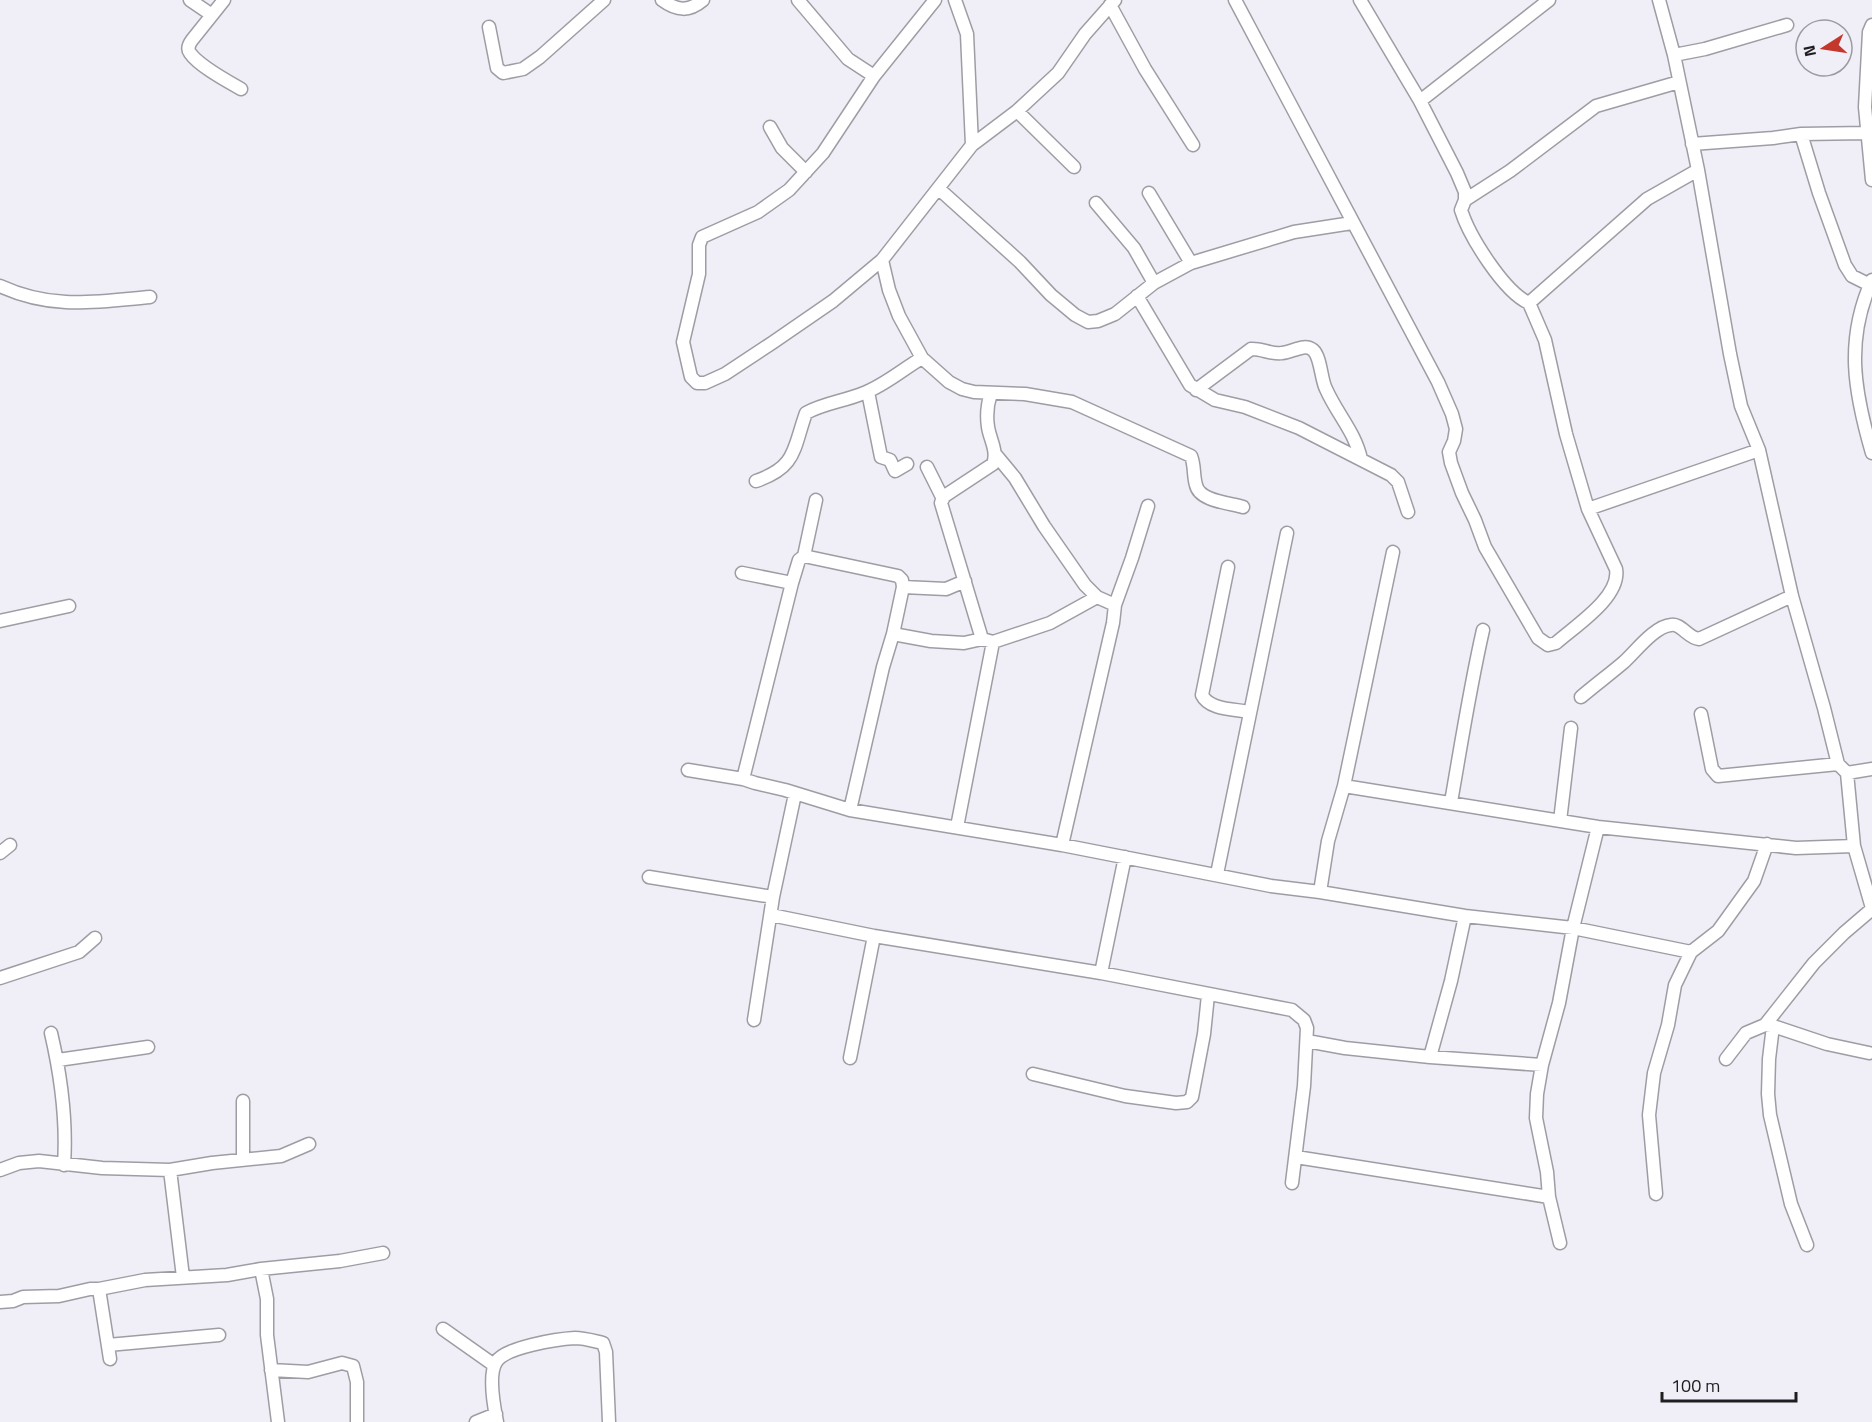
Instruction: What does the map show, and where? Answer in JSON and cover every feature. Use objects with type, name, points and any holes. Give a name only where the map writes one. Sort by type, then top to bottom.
[{"type":"street","points":[[190,0],[212,15]]},
{"type":"street","points":[[224,0],[188,47],[190,52],[211,71],[241,89]]},
{"type":"street","points":[[489,27],[497,68],[503,73],[511,72],[523,69],[540,57],[604,0]]},
{"type":"street","points":[[662,0],[673,8],[685,9],[694,8],[704,0]]},
{"type":"street","points":[[798,0],[848,59],[874,76]]},
{"type":"street","points":[[935,0],[874,76],[823,153],[789,190],[758,212],[702,237],[699,244],[699,274],[683,342],[691,377],[697,383],[705,383],[725,374],[802,323],[882,260],[972,145],[1017,111],[1058,73],[1085,34],[1112,2],[1145,69],[1193,145]]},
{"type":"street","points":[[955,0],[967,34],[972,145]]},
{"type":"street","points":[[1235,0],[1289,98],[1352,223],[1406,317],[1452,414],[1456,429],[1449,452],[1451,463],[1485,547],[1538,638],[1548,645],[1556,643],[1607,598],[1615,585],[1616,569],[1588,508],[1566,434],[1545,340],[1529,303],[1521,300],[1486,258],[1462,215],[1461,210],[1465,200],[1457,173],[1420,101],[1360,0]]},
{"type":"street","points":[[1420,101],[1549,0]]},
{"type":"street","points":[[1659,0],[1674,55],[1698,170],[1741,406],[1759,450],[1792,596],[1842,768],[1854,846],[1872,908],[1814,963],[1769,1025],[1746,1033],[1725,1059]]},
{"type":"street","points":[[1674,55],[1705,49],[1787,25]]},
{"type":"street","points":[[1872,25],[1869,32],[1866,133],[1872,180]]},
{"type":"street","points":[[1465,200],[1510,171],[1596,106],[1679,82]]},
{"type":"street","points":[[1017,111],[1074,167]]},
{"type":"street","points":[[770,127],[782,148],[806,172]]},
{"type":"street","points":[[1692,144],[1802,134],[1866,133]]},
{"type":"street","points":[[1802,134],[1819,193],[1845,265],[1852,276],[1871,282],[1859,313],[1854,348],[1855,378],[1872,453]]},
{"type":"street","points":[[1529,303],[1647,199],[1698,170]]},
{"type":"street","points":[[939,189],[1020,262],[1051,295],[1075,315],[1088,322],[1098,321],[1115,314],[1154,284],[1191,263],[1294,232],[1352,223]]},
{"type":"street","points":[[1149,193],[1191,263]]},
{"type":"street","points":[[1096,203],[1134,248],[1154,284]]},
{"type":"street","points":[[882,260],[889,290],[899,316],[922,358],[949,382],[974,392],[1025,394],[1072,402],[1191,456],[1195,466],[1196,488],[1203,496],[1243,507]]},
{"type":"street","points":[[0,286],[43,301],[73,303],[150,297]]},
{"type":"street","points":[[1137,296],[1190,385],[1196,390],[1215,400],[1245,406],[1299,428],[1361,459],[1398,482],[1408,512]]},
{"type":"street","points":[[1196,390],[1251,349],[1258,348],[1280,354],[1304,347],[1312,349],[1316,353],[1325,388],[1354,437],[1361,459]]},
{"type":"street","points":[[756,482],[771,476],[790,460],[806,413],[822,404],[835,403],[868,392],[922,358]]},
{"type":"street","points":[[868,392],[881,457],[890,460],[895,471],[907,464]]},
{"type":"street","points":[[991,393],[986,407],[988,426],[996,455],[1015,478],[1044,526],[1086,585],[1096,597],[1115,604]]},
{"type":"street","points":[[1588,508],[1759,450]]},
{"type":"street","points":[[943,499],[984,472],[993,464],[996,455]]},
{"type":"street","points":[[927,467],[943,499],[942,509],[988,641],[957,828]]},
{"type":"street","points":[[743,779],[792,583],[799,560],[804,556],[816,500]]},
{"type":"street","points":[[1062,845],[1113,623],[1115,604],[1148,506]]},
{"type":"street","points":[[1217,874],[1249,712],[1274,606],[1287,533]]},
{"type":"street","points":[[1320,892],[1328,841],[1344,786],[1393,552]]},
{"type":"street","points":[[804,556],[898,576],[902,580],[903,587],[893,634],[883,667],[850,810]]},
{"type":"street","points":[[1228,567],[1202,696],[1205,701],[1213,705],[1249,712]]},
{"type":"street","points":[[742,573],[792,583]]},
{"type":"street","points":[[903,587],[946,589],[965,580]]},
{"type":"street","points":[[1581,697],[1655,633],[1670,625],[1677,625],[1692,638],[1698,639],[1792,596]]},
{"type":"street","points":[[893,634],[944,642],[988,641],[1050,623],[1096,597]]},
{"type":"street","points":[[0,621],[69,606]]},
{"type":"street","points":[[1451,802],[1466,709],[1483,630]]},
{"type":"street","points":[[1701,714],[1712,768],[1718,776],[1842,768],[1872,769]]},
{"type":"street","points":[[1560,821],[1571,728]]},
{"type":"street","points":[[688,770],[785,789],[850,810],[1062,845],[1271,886],[1465,916],[1574,928],[1691,952]]},
{"type":"street","points":[[1344,786],[1598,826],[1796,848],[1854,846]]},
{"type":"street","points":[[754,1020],[773,897],[795,794]]},
{"type":"street","points":[[1560,1243],[1549,1197],[1547,1172],[1536,1118],[1542,1065],[1559,1004],[1598,826]]},
{"type":"street","points":[[1656,1194],[1649,1115],[1654,1073],[1668,1025],[1675,985],[1691,952],[1718,931],[1749,888],[1761,864],[1767,844]]},
{"type":"street","points":[[1101,973],[1125,857]]},
{"type":"street","points":[[649,877],[773,897]]},
{"type":"street","points":[[771,915],[874,936],[1101,973],[1208,995],[1281,1006],[1292,1010],[1304,1020],[1307,1028],[1292,1183]]},
{"type":"street","points":[[1430,1057],[1451,981],[1465,916]]},
{"type":"street","points":[[850,1058],[874,936]]},
{"type":"street","points":[[0,978],[79,952],[95,938]]},
{"type":"street","points":[[1033,1074],[1125,1096],[1176,1103],[1187,1102],[1192,1098],[1204,1034],[1208,995]]},
{"type":"street","points":[[1769,1025],[1827,1044],[1869,1053]]},
{"type":"street","points":[[1769,1025],[1770,1115],[1791,1204],[1807,1245]]},
{"type":"street","points":[[51,1033],[57,1059],[65,1144],[64,1165]]},
{"type":"street","points":[[1307,1041],[1345,1048],[1430,1057],[1542,1065]]},
{"type":"street","points":[[57,1059],[148,1047]]},
{"type":"street","points":[[243,1101],[243,1160]]},
{"type":"street","points":[[0,1170],[19,1162],[39,1161],[64,1165],[170,1170],[281,1156],[309,1144]]},
{"type":"street","points":[[1296,1157],[1549,1197]]},
{"type":"street","points":[[170,1170],[183,1277]]},
{"type":"street","points":[[0,1302],[24,1297],[59,1296],[145,1280],[227,1275],[261,1269],[340,1262],[383,1253]]},
{"type":"street","points":[[261,1269],[267,1299],[266,1317],[278,1422]]},
{"type":"street","points":[[99,1289],[110,1359]]},
{"type":"street","points":[[443,1329],[494,1365]]},
{"type":"street","points":[[108,1345],[219,1335]]},
{"type":"street","points":[[476,1422],[496,1418],[492,1389],[494,1365],[502,1355],[514,1350],[577,1338],[603,1343],[606,1352],[609,1422]]},
{"type":"street","points":[[271,1370],[308,1372],[342,1363],[353,1366],[357,1382],[357,1422]]}]
